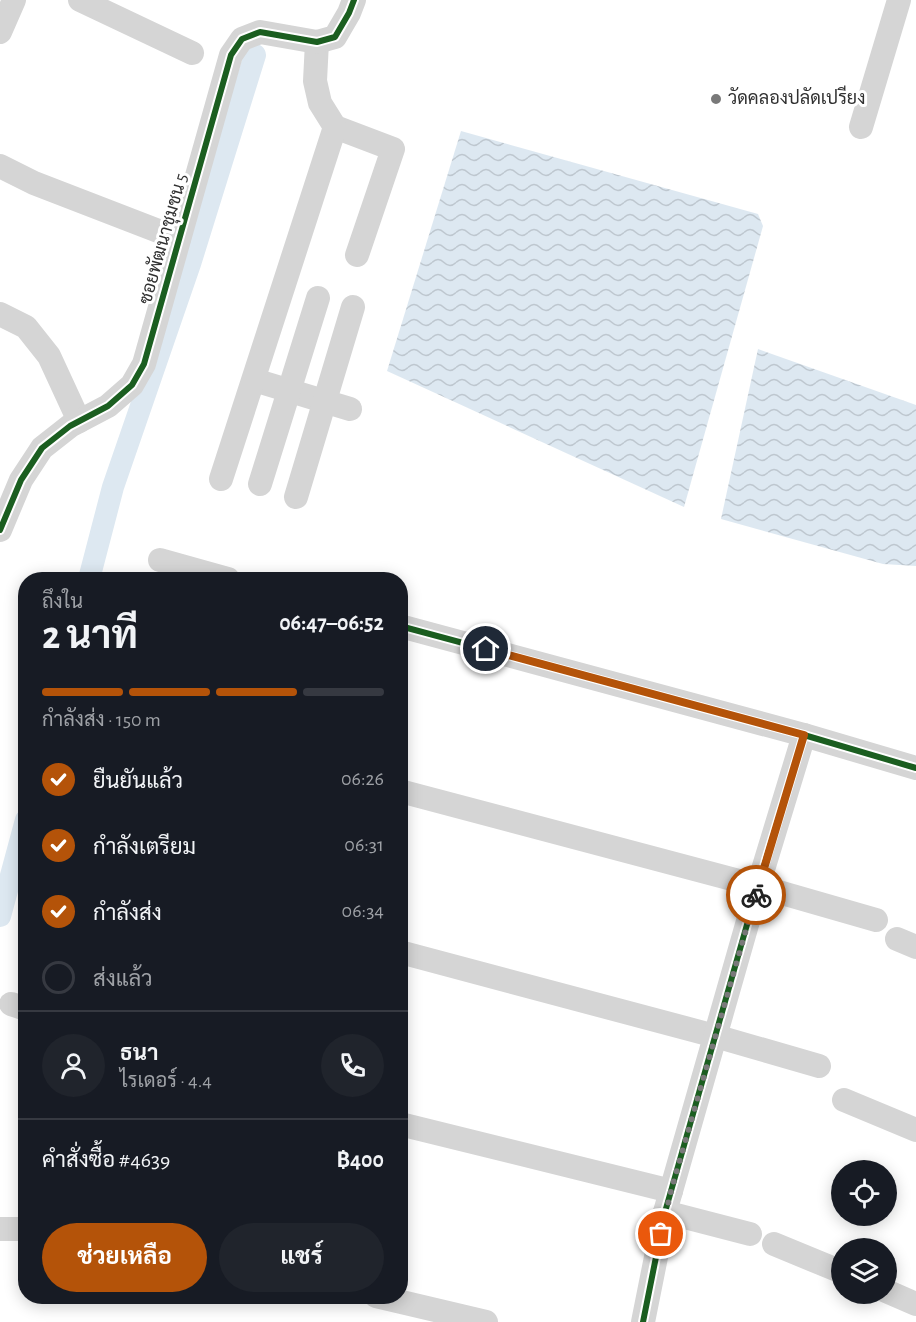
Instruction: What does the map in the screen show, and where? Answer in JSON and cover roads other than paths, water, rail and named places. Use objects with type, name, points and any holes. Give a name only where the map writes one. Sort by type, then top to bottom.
[{"type":"street","points":[[0,32],[14,0]]},
{"type":"street","points":[[80,0],[192,53]]},
{"type":"street","points":[[354,0],[334,37],[317,42],[315,81],[320,103],[335,127],[393,149],[357,255]]},
{"type":"street","points":[[861,127],[899,0]]},
{"type":"street","name":"ซอยพัฒนาชุมชน 5","points":[[0,530],[21,480],[42,448],[70,426],[108,406],[132,385],[144,364],[231,55],[242,39],[260,32],[317,42]]},
{"type":"street","points":[[222,479],[335,127]]},
{"type":"street","points":[[0,166],[33,183],[179,239]]},
{"type":"street","points":[[260,484],[318,298]]},
{"type":"street","points":[[296,497],[353,307]]},
{"type":"street","points":[[0,314],[26,327],[49,356],[79,421]]},
{"type":"street","points":[[254,380],[350,409]]},
{"type":"street","points":[[160,560],[203,572]]},
{"type":"street","points":[[408,628],[804,735],[916,768]]},
{"type":"street","points":[[643,1322],[668,1201],[758,886],[804,735]]},
{"type":"street","points":[[408,793],[758,886],[876,920]]},
{"type":"street","points":[[408,954],[819,1066]]},
{"type":"street","points":[[844,1100],[916,1130]]},
{"type":"street","points":[[408,1126],[668,1201],[750,1234]]},
{"type":"street","points":[[0,1213],[18,1213]]},
{"type":"street","points":[[0,1229],[18,1229]]},
{"type":"street","points":[[774,1244],[831,1267]]},
{"type":"street","points":[[897,1296],[916,1304]]},
{"type":"street","points":[[408,1304],[486,1322]]},
{"type":"water","points":[[461,131],[758,214],[763,226],[684,507],[387,371]]},
{"type":"water","points":[[758,349],[916,405],[916,566],[883,564],[721,519]]},
{"type":"waterway","points":[[91,572],[113,487],[190,264],[255,55]]},
{"type":"waterway","points":[[0,916],[18,850]]},
{"type":"place","name":"วัดคลองปลัดเปรียง","points":[[716,99]]}]
